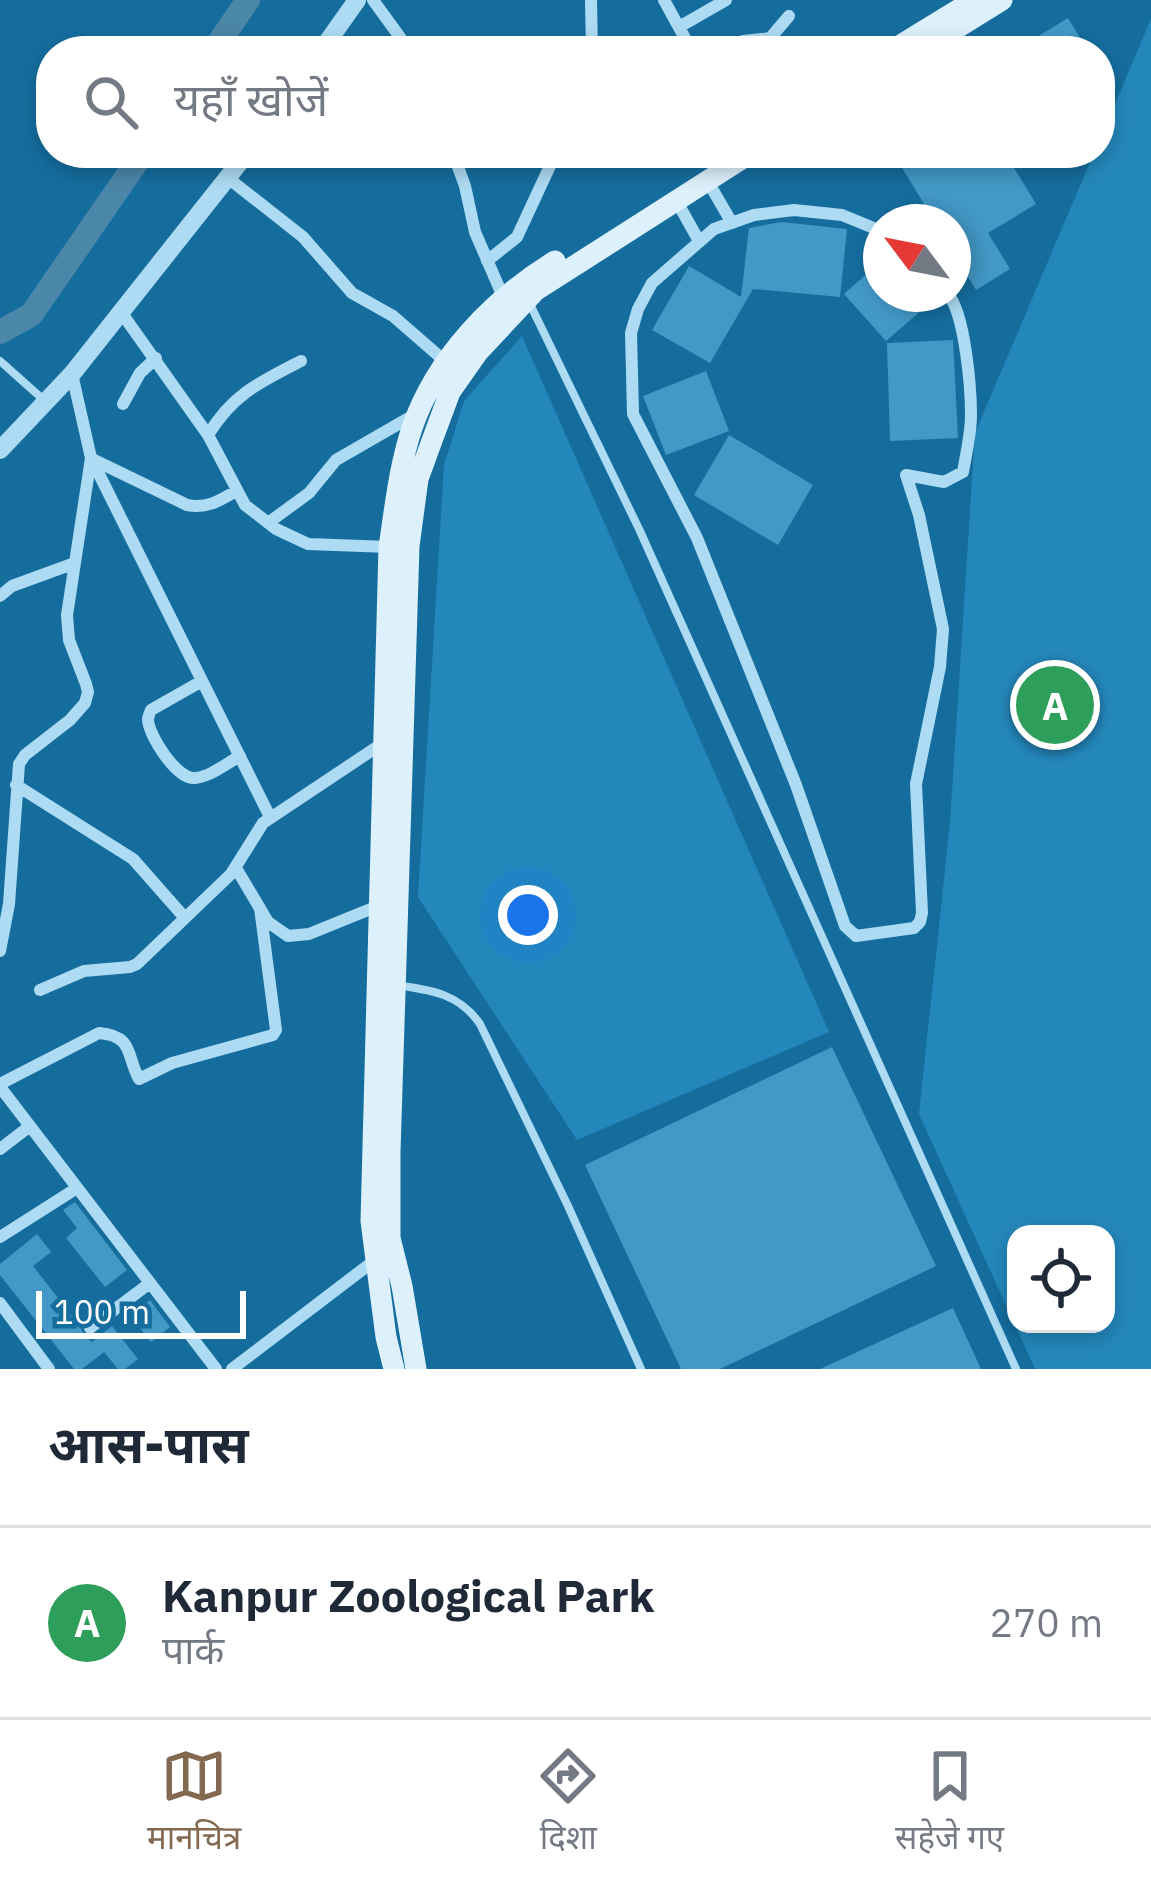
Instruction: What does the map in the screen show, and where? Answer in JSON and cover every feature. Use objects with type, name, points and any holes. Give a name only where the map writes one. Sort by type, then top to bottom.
[{"type":"main road","points":[[944,36],[1002,0]]},
{"type":"main road","points":[[915,36],[970,1]]},
{"type":"main road","points":[[394,1369],[386,1337],[383,1255],[390,1238],[409,546],[418,479],[464,338],[522,281],[704,168]]},
{"type":"main road","points":[[416,1369],[371,1221],[389,548],[413,425],[455,368],[478,352],[536,291],[681,209],[735,168]]},
{"type":"street","points":[[332,36],[357,0]]},
{"type":"street","points":[[373,0],[399,36]]},
{"type":"street","points":[[591,0],[592,36]]},
{"type":"street","points":[[664,0],[684,36]]},
{"type":"street","points":[[679,27],[726,0]]},
{"type":"street","points":[[773,36],[789,16]]},
{"type":"street","points":[[0,450],[72,374],[236,168]]},
{"type":"street","points":[[458,168],[475,232],[504,299]]},
{"type":"street","points":[[488,261],[517,237],[549,168]]},
{"type":"street","points":[[228,178],[303,237],[352,293],[393,316],[455,368]]},
{"type":"street","points":[[712,189],[732,223]]},
{"type":"street","points":[[681,209],[699,241]]},
{"type":"street","points":[[863,224],[816,211],[772,212],[714,229],[652,283],[631,333],[633,414],[697,538],[796,785],[845,926],[856,936],[914,928],[922,913],[916,784],[940,667],[943,628],[906,475],[944,482],[963,472],[971,419],[957,312]]},
{"type":"street","points":[[122,312],[208,436],[244,505],[308,544],[389,548]]},
{"type":"street","points":[[123,404],[143,368],[155,358]]},
{"type":"street","points":[[208,436],[239,396],[301,361]]},
{"type":"street","points":[[72,374],[91,458],[270,817]]},
{"type":"street","points":[[268,523],[309,493],[336,460],[420,412]]},
{"type":"street","points":[[91,458],[187,505],[214,504],[236,491]]},
{"type":"street","points":[[0,951],[10,904],[19,764],[85,703],[86,684],[67,629],[91,458]]},
{"type":"street","points":[[0,596],[12,586],[75,563]]},
{"type":"street","points":[[202,681],[151,710],[150,728],[172,766],[185,778],[200,778],[240,757]]},
{"type":"street","points":[[40,990],[84,971],[136,964],[236,868],[257,830],[270,817],[383,743]]},
{"type":"street","points":[[0,776],[16,780],[133,859],[185,918]]},
{"type":"street","points":[[236,868],[260,908],[288,936],[309,934],[379,906]]},
{"type":"street","points":[[216,1369],[0,1085],[99,1033],[123,1040],[139,1078],[273,1035],[260,908]]},
{"type":"street","points":[[0,1149],[30,1126]]},
{"type":"street","points":[[0,1237],[77,1187]]},
{"type":"street","points":[[232,1369],[383,1255]]},
{"type":"street","points":[[90,1328],[150,1283]]},
{"type":"street","points":[[0,1304],[50,1369]]},
{"type":"lane","points":[[528,299],[640,531],[1016,1369]]},
{"type":"lane","points":[[0,361],[47,403]]},
{"type":"lane","points":[[394,985],[455,999],[480,1024],[641,1369]]},
{"type":"shaded area","points":[[1151,19],[1151,1369],[1035,1369],[1019,1333],[1115,1333],[1115,1225],[1007,1225],[1007,1307],[919,1114],[950,823],[975,433],[1088,168],[1115,168],[1115,104]]},
{"type":"shaded area","points":[[522,336],[829,1032],[577,1140],[418,897],[444,465],[464,401]]},
{"type":"building","points":[[1068,18],[1079,36],[1039,36]]},
{"type":"building","points":[[902,168],[1014,168],[1036,204],[988,233],[1010,269],[976,290],[971,282],[971,204],[924,204]]},
{"type":"building","points":[[781,222],[847,229],[840,297],[753,289],[710,363],[652,330],[689,266],[741,297],[749,228]]},
{"type":"building","points":[[863,277],[863,312],[920,312],[886,341],[844,294]]},
{"type":"building","points":[[953,340],[958,438],[890,441],[887,343]]},
{"type":"building","points":[[706,371],[729,431],[666,455],[643,396]]},
{"type":"building","points":[[729,435],[813,485],[778,545],[694,495]]},
{"type":"building","points":[[832,1047],[936,1266],[720,1369],[681,1369],[585,1165]]},
{"type":"building","points":[[75,1202],[127,1270],[105,1287],[66,1238],[77,1228],[63,1210]]},
{"type":"building","points":[[37,1234],[51,1252],[33,1266],[85,1337],[92,1342],[112,1326],[138,1359],[125,1369],[118,1369],[104,1352],[82,1369],[74,1369],[0,1275],[0,1264]]},
{"type":"building","points":[[150,1300],[170,1327],[151,1342],[130,1315]]},
{"type":"building","points":[[953,1308],[981,1369],[820,1369]]},
{"type":"waterway","points":[[223,36],[248,0]]},
{"type":"waterway","points":[[0,332],[31,315],[133,168]]},
{"type":"place","name":"Kanpur Zoological Park","points":[[1055,705]]}]
